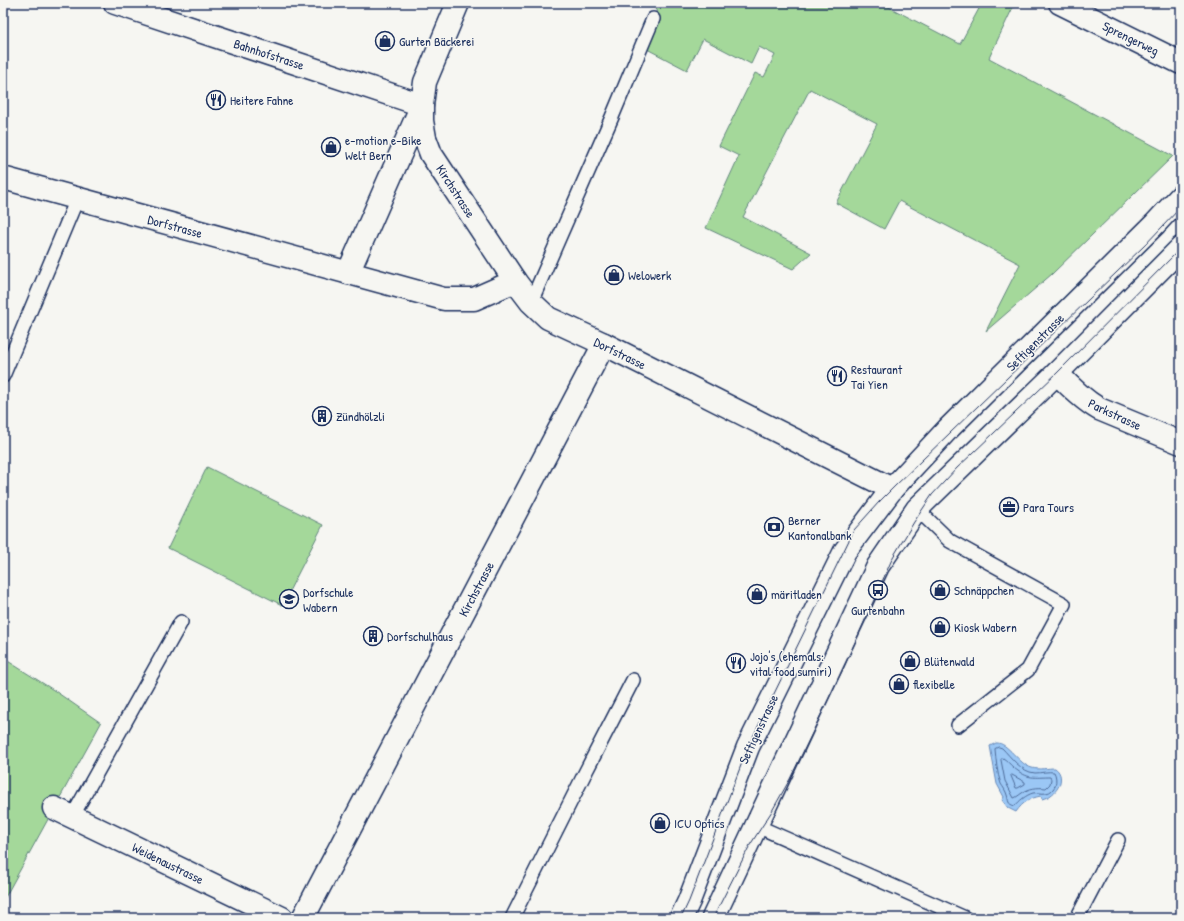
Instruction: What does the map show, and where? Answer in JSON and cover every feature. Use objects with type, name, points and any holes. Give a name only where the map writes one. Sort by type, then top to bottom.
[{"type":"street","name":"Bahnhofstrasse","points":[[115,3],[422,106]]},
{"type":"street","name":"Kirchstrasse","points":[[458,3],[425,82],[422,106],[425,138],[431,154],[515,281]]},
{"type":"street","name":"Sprengerweg","points":[[1060,3],[1181,63]]},
{"type":"street","points":[[348,273],[422,106]]},
{"type":"street","name":"Dorfstrasse","points":[[3,178],[444,300],[474,299],[515,281],[531,302],[548,318],[604,344],[892,489]]},
{"type":"street","name":"Seftigenstrasse","points":[[681,918],[689,901],[748,747],[844,550],[892,489],[948,428],[1181,196]]},
{"type":"street","points":[[713,918],[878,566],[917,509],[1057,373],[1181,248]]},
{"type":"street","name":"Kirchstrasse","points":[[303,918],[604,344]]},
{"type":"street","name":"Parkstrasse","points":[[1057,373],[1088,403],[1181,443]]},
{"type":"street","points":[[892,489],[917,509]]},
{"type":"street","name":"Weidenaustrasse","points":[[63,813],[282,918]]},
{"type":"lane","points":[[531,302],[653,19]]},
{"type":"lane","points":[[3,376],[77,199]]},
{"type":"lane","points":[[917,509],[950,541],[1064,604],[1028,670],[958,725]]},
{"type":"lane","points":[[63,813],[180,622]]},
{"type":"lane","points":[[512,918],[633,680]]},
{"type":"lane","points":[[757,826],[965,918]]},
{"type":"lane","points":[[1077,918],[1118,840]]},
{"type":"green space","points":[[651,3],[881,3],[960,44],[982,3],[1015,3],[989,58],[1173,156],[1052,274],[986,331],[1020,264],[899,201],[884,229],[836,203],[877,124],[810,89],[743,217],[811,253],[793,269],[706,228],[739,156],[719,146],[755,73],[764,77],[775,55],[759,47],[751,64],[703,39],[687,70],[647,49],[660,16]]},
{"type":"green space","points":[[207,467],[323,525],[282,605],[168,548]]},
{"type":"green space","points":[[3,658],[55,691],[101,723],[3,901]]},
{"type":"water","points":[[996,743],[1005,746],[1027,766],[1041,769],[1055,768],[1060,774],[1061,778],[1057,789],[1050,796],[1042,799],[1041,796],[1027,801],[1016,812],[1008,808],[1002,800],[1004,797],[997,784],[990,746]]},
{"type":"tram line","points":[[681,918],[689,901],[748,747],[854,530],[895,486],[1144,246],[1181,207]]},
{"type":"tram line","points":[[713,918],[750,845],[790,779],[845,665],[893,557],[932,495],[957,468],[1057,373],[1181,248]]},
{"type":"place","name":"Gurten Bäckerei","points":[[385,41]]},
{"type":"place","name":"Heitere Fahne","points":[[216,100]]},
{"type":"place","name":"e-motion e-Bike Welt Bern","points":[[331,147]]},
{"type":"place","name":"Welowerk","points":[[614,275]]},
{"type":"place","name":"Restaurant Tai Yien","points":[[837,376]]},
{"type":"place","name":"Zündhölzli","points":[[322,416]]},
{"type":"place","name":"Para Tours","points":[[1009,507]]},
{"type":"place","name":"Berner Kantonalbank","points":[[774,527]]},
{"type":"place","name":"Gurtenbahn","points":[[878,590]]},
{"type":"place","name":"Schnäppchen","points":[[940,590]]},
{"type":"place","name":"märitladen","points":[[757,594]]},
{"type":"place","name":"Dorfschule Wabern","points":[[289,599]]},
{"type":"place","name":"Kiosk Wabern","points":[[940,627]]},
{"type":"place","name":"Dorfschulhaus","points":[[373,636]]},
{"type":"place","name":"Blütenwald","points":[[910,661]]},
{"type":"place","name":"Jojo's (ehemals: vital food sumiri)","points":[[736,663]]},
{"type":"place","name":"flexibelle","points":[[899,684]]},
{"type":"place","name":"ICU Optics","points":[[660,823]]}]
